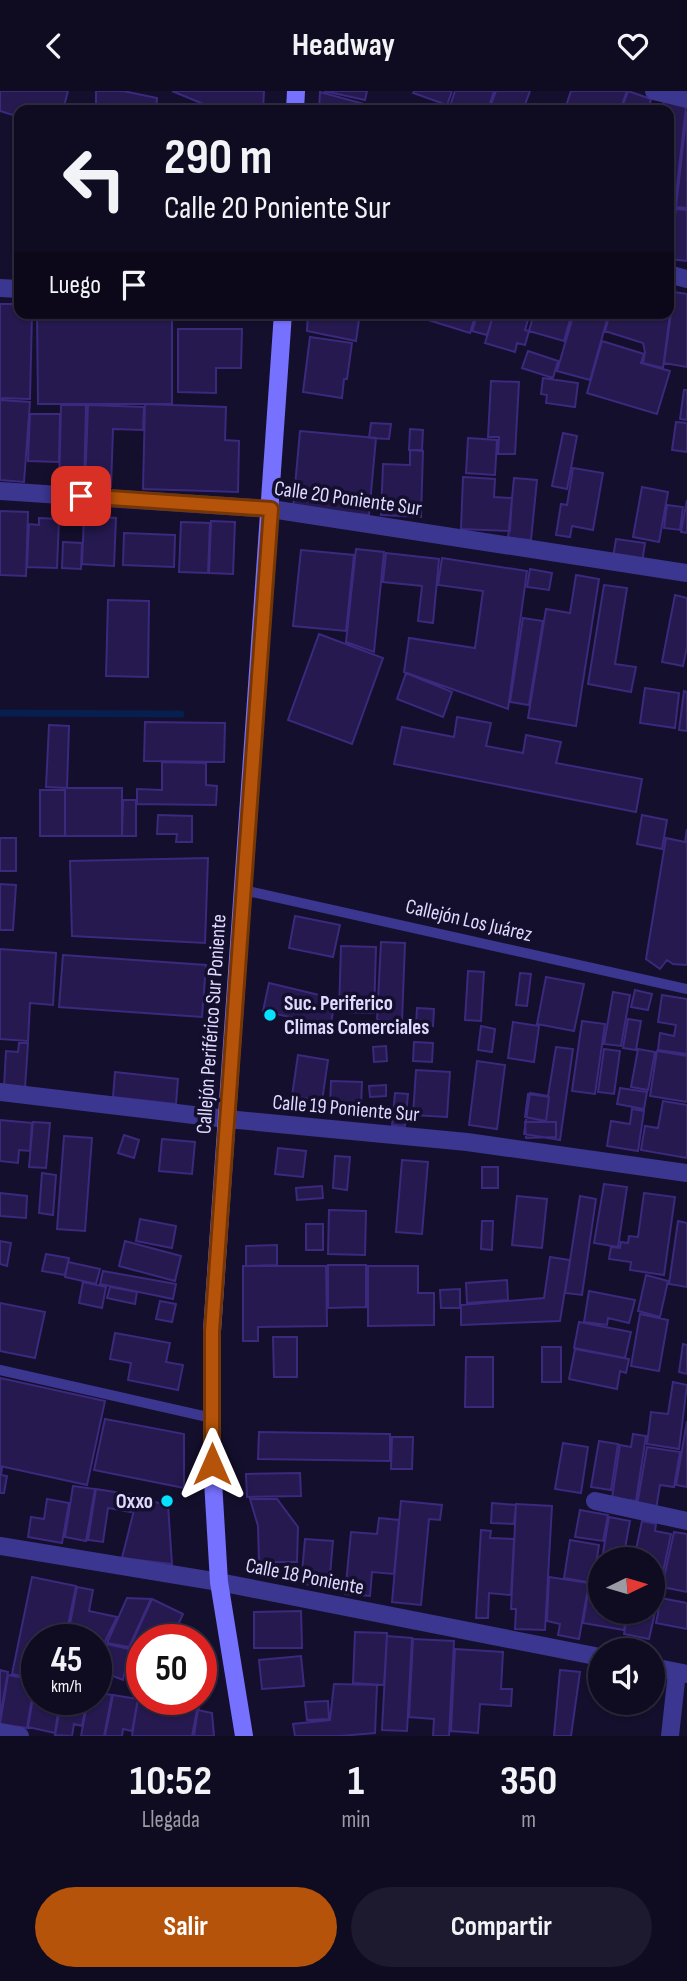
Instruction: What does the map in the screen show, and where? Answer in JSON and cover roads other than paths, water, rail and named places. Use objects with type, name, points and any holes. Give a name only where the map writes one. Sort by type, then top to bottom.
[{"type":"main road","name":"Callejón Periférico Sur Poniente","points":[[244,1736],[219,1582],[212,1464],[212,1331],[283,319]]},
{"type":"street","points":[[654,91],[687,99]]},
{"type":"street","name":"Calle 20 Poniente Sur","points":[[0,491],[271,509],[687,573]]},
{"type":"street","name":"Calle 19 Poniente Sur","points":[[0,1092],[227,1119],[467,1142],[687,1173]]},
{"type":"street","points":[[595,1501],[687,1521]]},
{"type":"street","name":"Calle 18 Poniente","points":[[0,1546],[219,1582],[588,1655]]},
{"type":"street","points":[[670,1736],[682,1673]]},
{"type":"street","points":[[0,1732],[20,1736]]},
{"type":"lane","name":"Callejón Los Juárez","points":[[243,890],[687,989]]},
{"type":"lane","points":[[0,1370],[212,1417]]},
{"type":"waterway","points":[[0,713],[181,714]]},
{"type":"place","name":"Suc. Periferico Climas Comerciales","points":[[270,1015]]},
{"type":"place","name":"Oxxo","points":[[167,1501]]}]
